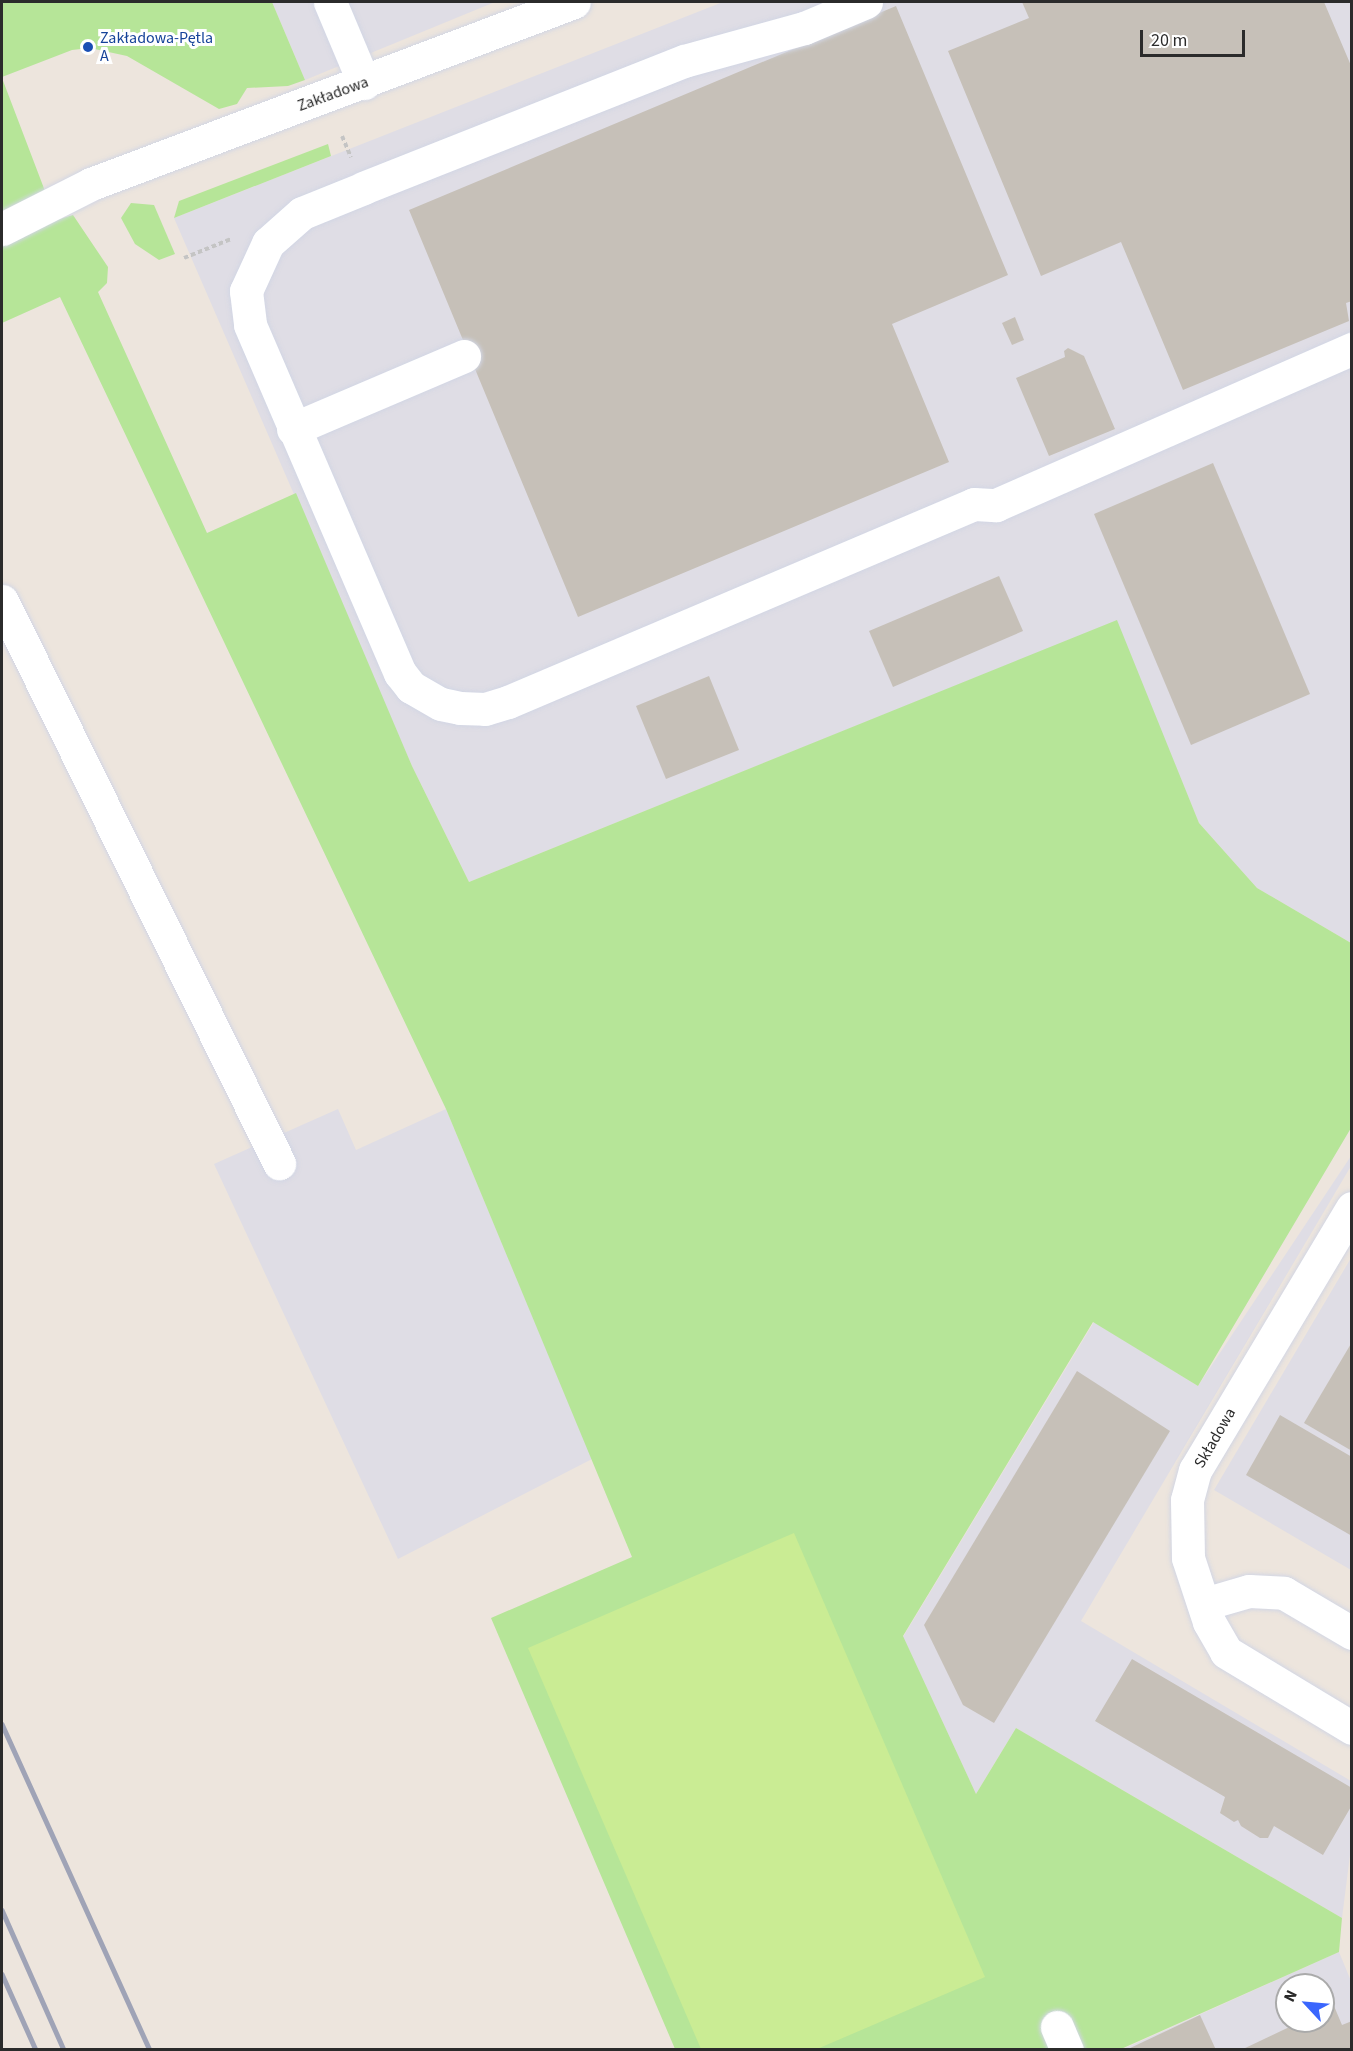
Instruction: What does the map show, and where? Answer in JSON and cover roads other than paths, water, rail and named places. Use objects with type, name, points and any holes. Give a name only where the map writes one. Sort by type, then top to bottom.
[{"type":"street","points":[[330,2],[364,83]]},
{"type":"street","name":"Zakładowa","points":[[2,229],[91,184],[574,2]]},
{"type":"street","points":[[866,2],[804,28],[684,61],[302,213],[286,225],[256,265],[246,291],[246,308],[250,325],[400,673],[411,687],[441,704],[485,709],[974,504],[996,505],[1352,349]]},
{"type":"street","points":[[294,429],[464,356]]},
{"type":"street","points":[[2,601],[279,1163]]},
{"type":"street","name":"Składowa","points":[[1352,1208],[1195,1470],[1187,1500],[1188,1558],[1204,1604],[1226,1652],[1352,1728]]},
{"type":"street","points":[[1204,1604],[1249,1591],[1284,1593],[1352,1633]]},
{"type":"railway","points":[[2,1724],[150,2050]]},
{"type":"railway","points":[[2,1910],[64,2050]]},
{"type":"railway","points":[[2,1974],[36,2050]]},
{"type":"place","name":"Zakładowa-Pętla A","points":[[88,47]]}]
